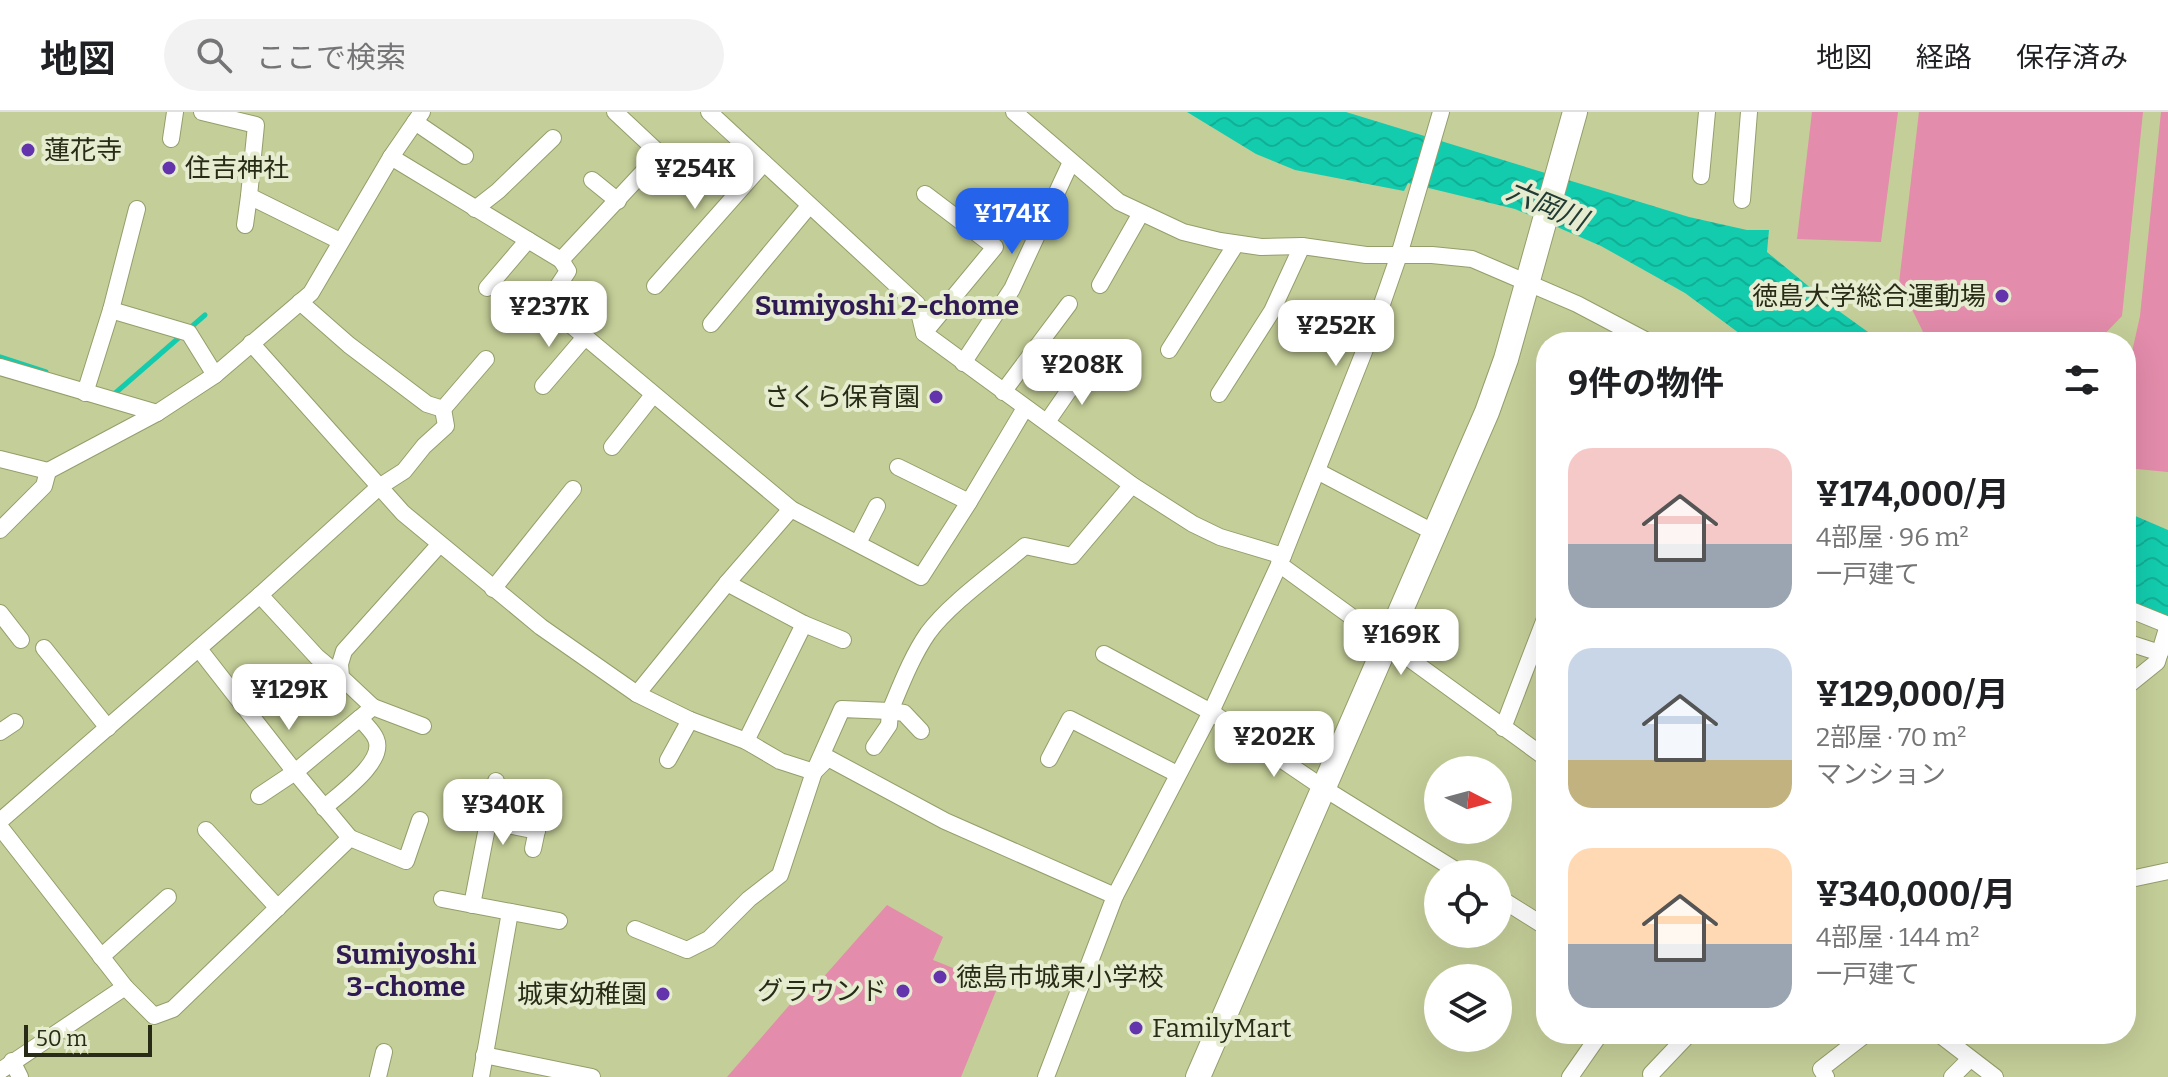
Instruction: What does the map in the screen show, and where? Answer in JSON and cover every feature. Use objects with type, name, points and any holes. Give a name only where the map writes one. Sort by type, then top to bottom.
[{"type":"street","points":[[171,139],[175,112]]},
{"type":"street","points":[[202,112],[260,118],[245,225]]},
{"type":"street","points":[[561,260],[660,154],[615,112]]},
{"type":"street","points":[[709,112],[917,304],[924,333],[1132,485],[1193,524],[1281,560],[1536,751]]},
{"type":"street","points":[[1014,112],[1119,202],[1183,232],[1261,247],[1302,246],[1366,255],[1472,259],[1528,281],[1629,332]]},
{"type":"street","points":[[1046,1077],[1115,896],[1211,712],[1281,560],[1375,324],[1399,255],[1441,112]]},
{"type":"street","points":[[1198,1077],[1487,412],[1506,359],[1575,112]]},
{"type":"street","points":[[1701,176],[1707,112]]},
{"type":"street","points":[[1742,200],[1749,112]]},
{"type":"street","points":[[0,459],[48,471],[157,413],[215,375],[311,293],[391,157],[419,117],[465,156]]},
{"type":"street","points":[[475,209],[553,138]]},
{"type":"street","points":[[391,157],[561,260],[568,271],[546,304],[791,509],[921,577],[1025,408]]},
{"type":"street","points":[[963,363],[1012,289],[1071,162]]},
{"type":"street","points":[[655,286],[764,163]]},
{"type":"street","points":[[592,180],[618,201]]},
{"type":"street","points":[[924,333],[995,247],[925,194]]},
{"type":"street","points":[[249,196],[340,241]]},
{"type":"street","points":[[711,324],[809,206]]},
{"type":"street","points":[[86,388],[111,310],[137,209]]},
{"type":"street","points":[[1100,285],[1141,213]]},
{"type":"street","points":[[487,288],[528,240]]},
{"type":"street","points":[[1169,350],[1236,244]]},
{"type":"street","points":[[1219,394],[1272,311],[1302,246]]},
{"type":"street","points":[[300,302],[349,345],[427,404],[443,409]]},
{"type":"street","points":[[1003,392],[1069,304]]},
{"type":"street","points":[[111,310],[189,333],[215,375]]},
{"type":"street","points":[[543,386],[585,337]]},
{"type":"street","points":[[251,343],[379,487],[439,545],[541,627],[637,694],[690,720],[746,741],[780,761],[814,772]]},
{"type":"street","points":[[443,409],[486,359]]},
{"type":"street","points":[[0,367],[86,388],[157,413]]},
{"type":"street","points":[[1047,422],[1083,370]]},
{"type":"street","points":[[612,447],[653,395]]},
{"type":"street","points":[[350,838],[173,1009],[154,1016],[125,987],[0,824],[379,487],[404,471],[424,446],[446,426],[443,409]]},
{"type":"street","points":[[898,467],[969,502]]},
{"type":"street","points":[[0,530],[44,486],[48,471]]},
{"type":"street","points":[[1317,471],[1435,533]]},
{"type":"street","points":[[874,747],[889,725],[890,711],[903,681],[929,633],[951,610],[1025,546],[1072,556],[1132,485]]},
{"type":"street","points":[[493,589],[573,489]]},
{"type":"street","points":[[858,543],[877,506]]},
{"type":"street","points":[[637,694],[791,509]]},
{"type":"street","points":[[341,677],[340,664],[344,651],[439,545]]},
{"type":"street","points":[[727,583],[804,624],[843,640]]},
{"type":"street","points":[[260,595],[317,657],[373,707],[423,726]]},
{"type":"street","points":[[2136,612],[2168,625],[2162,662],[2136,680]]},
{"type":"street","points":[[0,613],[21,640]]},
{"type":"street","points":[[746,741],[804,624]]},
{"type":"street","points":[[1503,728],[1536,642]]},
{"type":"street","points":[[44,648],[108,728]]},
{"type":"street","points":[[2136,648],[2162,662]]},
{"type":"street","points":[[199,649],[350,838],[406,861],[420,820]]},
{"type":"street","points":[[1104,654],[1211,712],[1325,789],[1439,860]]},
{"type":"street","points":[[1529,660],[1536,664]]},
{"type":"street","points":[[259,796],[295,772],[373,707]]},
{"type":"street","points":[[635,929],[687,950],[709,939],[749,899],[780,875],[814,772],[842,709],[904,713],[921,731]]},
{"type":"street","points":[[324,808],[372,764],[377,745],[375,737],[360,718]]},
{"type":"street","points":[[1049,759],[1070,719],[1177,774]]},
{"type":"street","points":[[668,760],[690,720]]},
{"type":"street","points":[[0,732],[15,722]]},
{"type":"street","points":[[814,772],[828,758],[945,821],[1115,896]]},
{"type":"street","points":[[472,905],[496,781]]},
{"type":"street","points":[[533,849],[545,792]]},
{"type":"street","points":[[488,821],[537,831]]},
{"type":"street","points":[[206,830],[278,908]]},
{"type":"street","points":[[2136,878],[2168,871]]},
{"type":"street","points":[[101,957],[168,897]]},
{"type":"street","points":[[442,899],[559,921]]},
{"type":"street","points":[[1512,906],[1536,921]]},
{"type":"street","points":[[481,1077],[510,912]]},
{"type":"street","points":[[20,1077],[6,1066],[125,987]]},
{"type":"street","points":[[1570,1077],[1593,1044]]},
{"type":"street","points":[[1651,1074],[1680,1044]]},
{"type":"street","points":[[1826,1077],[1821,1069],[1853,1044]]},
{"type":"street","points":[[1951,1044],[1995,1077]]},
{"type":"street","points":[[378,1077],[384,1052]]},
{"type":"street","points":[[484,1055],[592,1077]]},
{"type":"street","points":[[1952,1077],[1970,1059]]},
{"type":"shaded area","points":[[1812,112],[1898,112],[1881,242],[1797,239]]},
{"type":"shaded area","points":[[1919,112],[2143,112],[2122,316],[2107,332],[1923,332],[1899,283]]},
{"type":"shaded area","points":[[2161,112],[2168,112],[2168,472],[2136,469],[2136,334]]},
{"type":"shaded area","name":"グラウンド","points":[[887,905],[943,937],[933,960],[998,986],[961,1077],[727,1077],[793,1001],[806,997]]},
{"type":"water","name":"六岡川","points":[[1187,112],[1346,112],[1689,217],[1747,230],[1769,230],[1767,252],[1868,332],[1738,332],[1685,293],[1601,246],[1515,209],[1408,183],[1404,191],[1295,170],[1256,154]]},
{"type":"water","points":[[2136,516],[2168,530],[2168,616],[2136,604]]},
{"type":"waterway","points":[[113,395],[205,315]]},
{"type":"waterway","points":[[0,357],[46,372]]},
{"type":"place","name":"蓮花寺","points":[[28,150]]},
{"type":"place","name":"住吉神社","points":[[169,168]]},
{"type":"place","name":"徳島大学総合運動場","points":[[2002,296]]},
{"type":"place","name":"さくら保育園","points":[[936,397]]},
{"type":"place","name":"徳島市城東小学校","points":[[940,977]]},
{"type":"place","name":"グラウンド","points":[[903,991]]},
{"type":"place","name":"城東幼稚園","points":[[663,994]]},
{"type":"place","name":"FamilyMart","points":[[1136,1028]]},
{"type":"district","name":"Sumiyoshi 2-chome","points":[[887,305]]},
{"type":"district","name":"Sumiyoshi 3-chome","points":[[406,970]]}]
